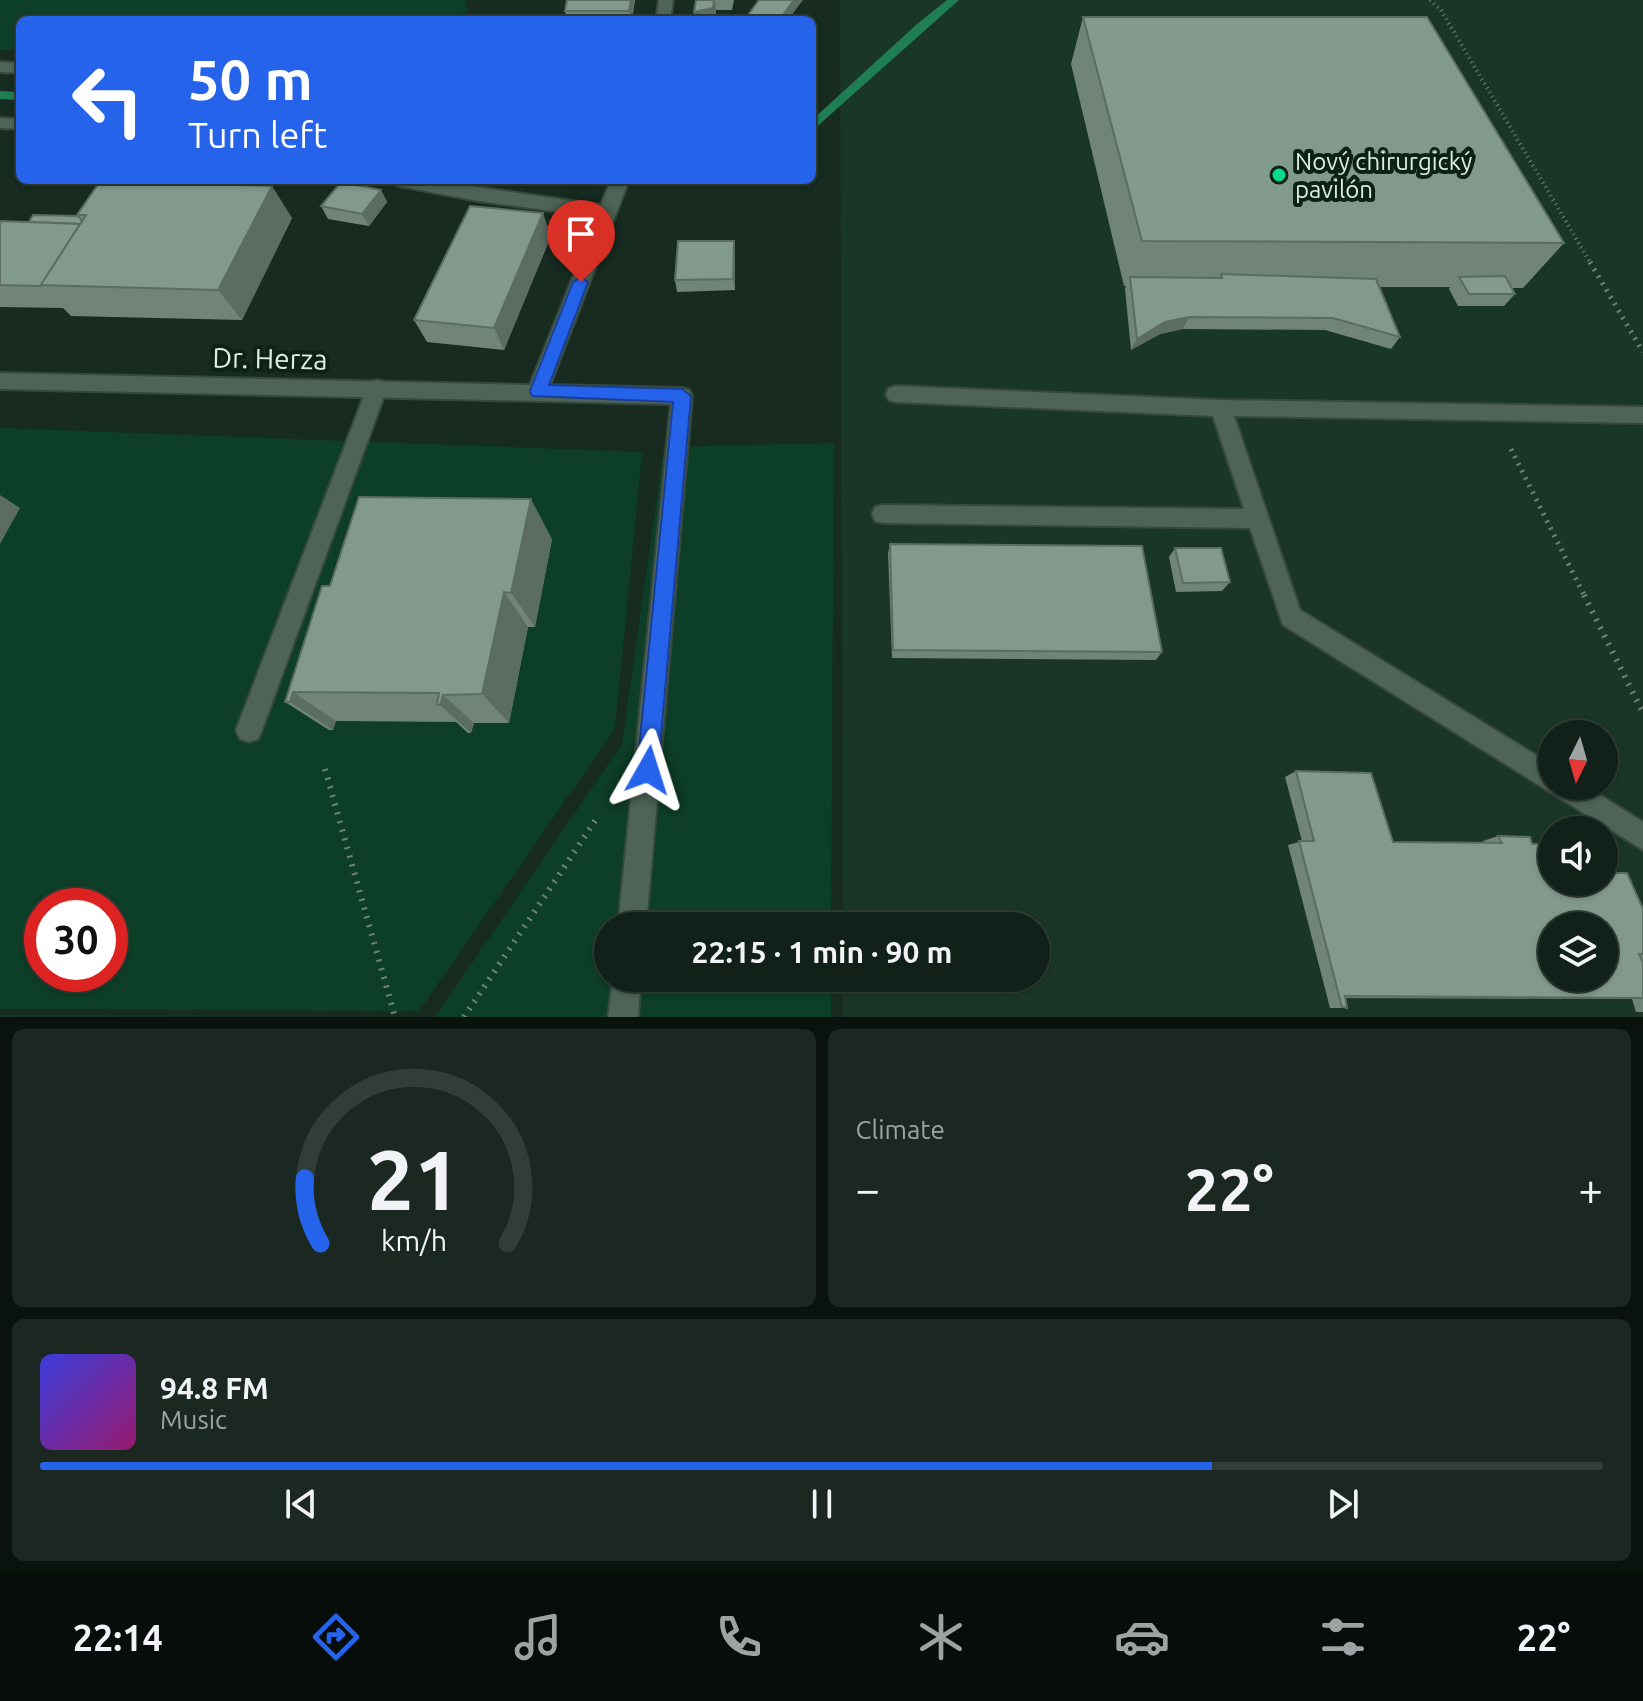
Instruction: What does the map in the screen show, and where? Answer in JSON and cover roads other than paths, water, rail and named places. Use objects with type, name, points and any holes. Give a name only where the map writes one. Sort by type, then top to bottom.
[{"type":"street","points":[[420,184],[605,220]]},
{"type":"street","points":[[538,391],[618,184]]},
{"type":"street","name":"Dr. Herza","points":[[0,381],[682,396],[633,912]]},
{"type":"street","points":[[249,730],[377,388]]},
{"type":"street","points":[[896,394],[1221,408],[1643,415]]},
{"type":"street","points":[[1221,408],[1291,617],[1538,771]]},
{"type":"street","points":[[883,514],[1258,519]]},
{"type":"street","points":[[1584,800],[1643,837]]},
{"type":"street","points":[[623,1017],[626,992]]},
{"type":"waterway","points":[[816,123],[920,27],[954,0]]},
{"type":"waterway","points":[[0,95],[16,96]]},
{"type":"place","name":"Nový chirurgický pavilón","points":[[1279,175]]}]
